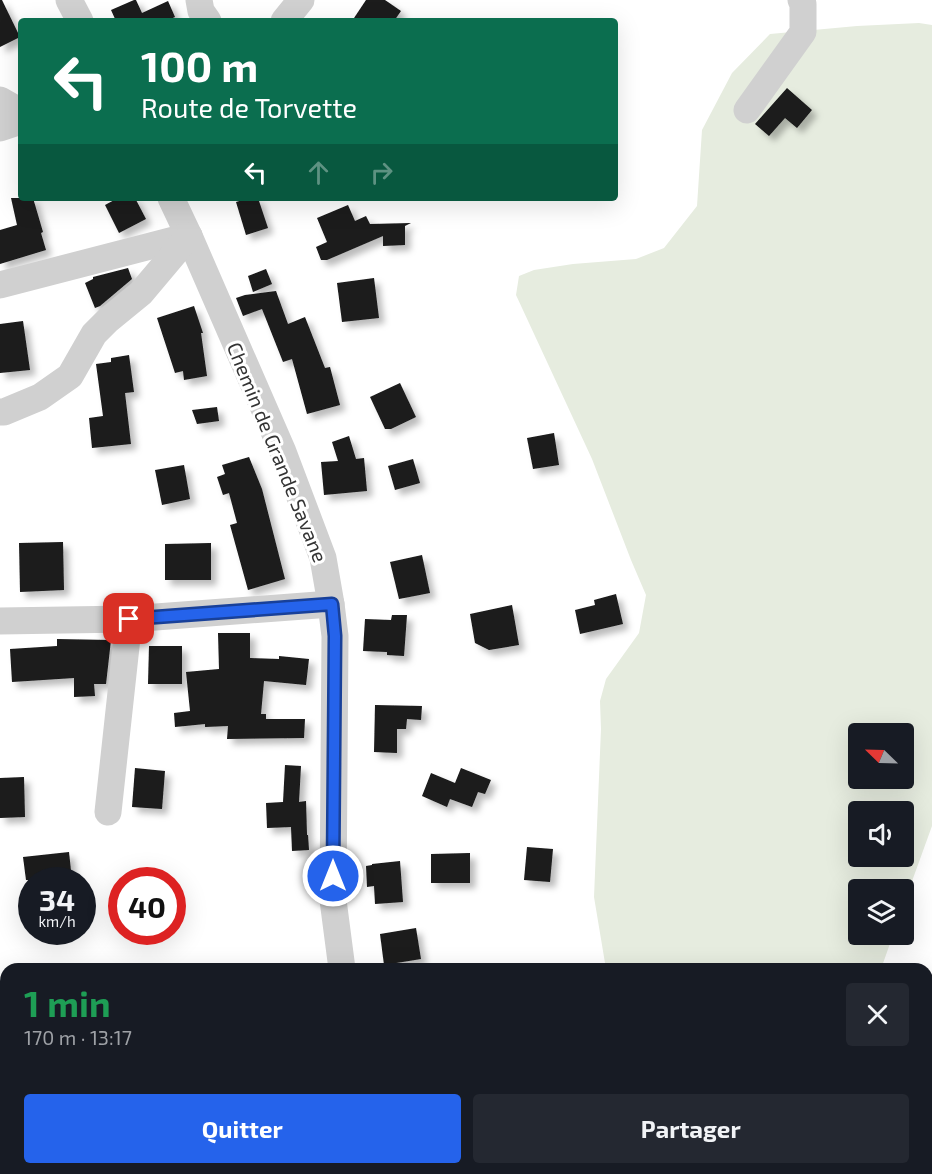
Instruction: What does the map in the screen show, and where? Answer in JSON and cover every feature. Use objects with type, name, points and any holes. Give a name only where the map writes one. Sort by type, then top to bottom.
[{"type":"street","points":[[69,0],[78,18]]},
{"type":"street","points":[[199,0],[201,10],[206,18]]},
{"type":"street","points":[[286,18],[301,0]]},
{"type":"street","points":[[747,110],[802,32],[803,4],[801,0]]},
{"type":"street","points":[[0,100],[18,110]]},
{"type":"street","points":[[0,128],[18,122]]},
{"type":"street","name":"Chemin de Grande Savane","points":[[172,201],[287,462],[323,558],[332,604],[335,636],[333,900],[341,963]]},
{"type":"street","points":[[0,285],[189,236]]},
{"type":"street","points":[[0,412],[40,397],[70,376],[94,334],[141,293],[189,236]]},
{"type":"street","points":[[0,621],[129,619],[332,604]]},
{"type":"street","points":[[108,812],[129,619]]},
{"type":"shaded area","points":[[919,23],[932,25],[932,826],[913,879],[848,879],[848,945],[889,945],[883,963],[605,963],[594,897],[601,729],[600,701],[606,679],[639,633],[646,595],[592,459],[516,295],[519,276],[534,270],[636,259],[664,248],[697,206],[702,130],[732,73],[770,34],[857,26]]},
{"type":"building","points":[[0,0],[2,0],[18,33],[18,38],[0,47]]},
{"type":"building","points":[[136,0],[142,13],[168,1],[175,17],[115,18],[111,10]]},
{"type":"building","points":[[366,0],[385,0],[401,11],[396,18],[354,18]]},
{"type":"building","points":[[787,88],[812,110],[797,128],[785,118],[769,136],[755,124]]},
{"type":"building","points":[[11,198],[18,198],[18,201],[34,201],[46,250],[0,264],[0,230],[17,225]]},
{"type":"building","points":[[112,201],[137,201],[146,219],[119,233],[105,205]]},
{"type":"building","points":[[259,201],[268,228],[246,235],[236,202]]},
{"type":"building","points":[[348,205],[355,221],[366,216],[370,224],[411,223],[405,226],[405,245],[383,246],[383,236],[327,260],[321,260],[316,247],[327,242],[317,218]]},
{"type":"building","points":[[128,268],[132,279],[95,308],[85,283],[93,277]]},
{"type":"building","points":[[266,269],[272,284],[253,292],[248,276]]},
{"type":"building","points":[[374,278],[379,318],[342,322],[337,283]]},
{"type":"building","points":[[276,291],[288,324],[305,317],[325,368],[330,367],[340,405],[307,414],[292,359],[283,362],[262,309],[243,316],[236,298]]},
{"type":"building","points":[[194,306],[203,333],[201,333],[207,376],[184,380],[183,371],[175,373],[157,318]]},
{"type":"building","points":[[23,321],[30,370],[0,373],[0,324]]},
{"type":"building","points":[[129,355],[134,392],[125,393],[131,444],[92,448],[89,418],[103,416],[96,364],[111,362],[111,358]]},
{"type":"building","points":[[400,383],[416,417],[391,429],[385,429],[370,397]]},
{"type":"building","points":[[217,407],[219,421],[197,424],[192,410]]},
{"type":"building","points":[[554,433],[559,465],[533,469],[527,438]]},
{"type":"building","points":[[349,436],[356,459],[364,458],[367,491],[324,495],[321,462],[338,461],[332,442]]},
{"type":"building","points":[[249,457],[262,489],[285,579],[248,590],[230,525],[237,523],[229,493],[223,495],[217,477],[225,474],[222,465]]},
{"type":"building","points":[[413,459],[420,483],[395,490],[388,466]]},
{"type":"building","points":[[184,465],[190,499],[162,505],[155,470]]},
{"type":"building","points":[[63,542],[64,590],[20,592],[19,543]]},
{"type":"building","points":[[211,543],[211,580],[165,580],[165,544]]},
{"type":"building","points":[[422,555],[430,593],[399,599],[390,562]]},
{"type":"building","points":[[616,594],[623,624],[580,634],[575,610],[595,605],[594,600]]},
{"type":"building","points":[[512,605],[519,645],[489,650],[475,643],[470,614]]},
{"type":"building","points":[[392,615],[407,615],[404,656],[387,655],[387,652],[363,651],[365,619],[391,620]]},
{"type":"building","points":[[218,633],[250,633],[250,658],[279,659],[279,656],[309,659],[306,685],[264,681],[261,714],[266,714],[266,719],[305,719],[304,738],[227,739],[228,726],[205,727],[205,724],[175,727],[174,713],[190,711],[186,672],[219,669]]},
{"type":"building","points":[[57,639],[111,640],[106,684],[94,684],[95,696],[74,697],[74,678],[12,682],[10,649],[57,646]]},
{"type":"building","points":[[149,646],[182,646],[182,684],[148,684]]},
{"type":"building","points":[[375,705],[422,706],[421,720],[407,719],[406,729],[397,729],[397,753],[374,752]]},
{"type":"building","points":[[285,765],[301,766],[299,802],[306,801],[309,850],[292,851],[291,827],[267,828],[266,803],[283,802]]},
{"type":"building","points":[[135,768],[165,771],[162,809],[132,807]]},
{"type":"building","points":[[461,768],[491,780],[485,794],[478,792],[472,807],[450,799],[447,807],[422,796],[431,773],[455,783]]},
{"type":"building","points":[[24,777],[25,817],[0,818],[0,778]]},
{"type":"building","points":[[527,847],[553,849],[550,882],[524,880]]},
{"type":"building","points":[[69,852],[71,867],[24,867],[23,857]]},
{"type":"building","points":[[470,853],[470,883],[431,883],[431,854]]},
{"type":"building","points":[[400,861],[403,902],[375,904],[374,886],[367,887],[366,866]]},
{"type":"building","points":[[416,928],[421,959],[384,963],[380,934]]},
{"type":"route","points":[[129,619],[332,604],[335,636],[333,876]]}]
